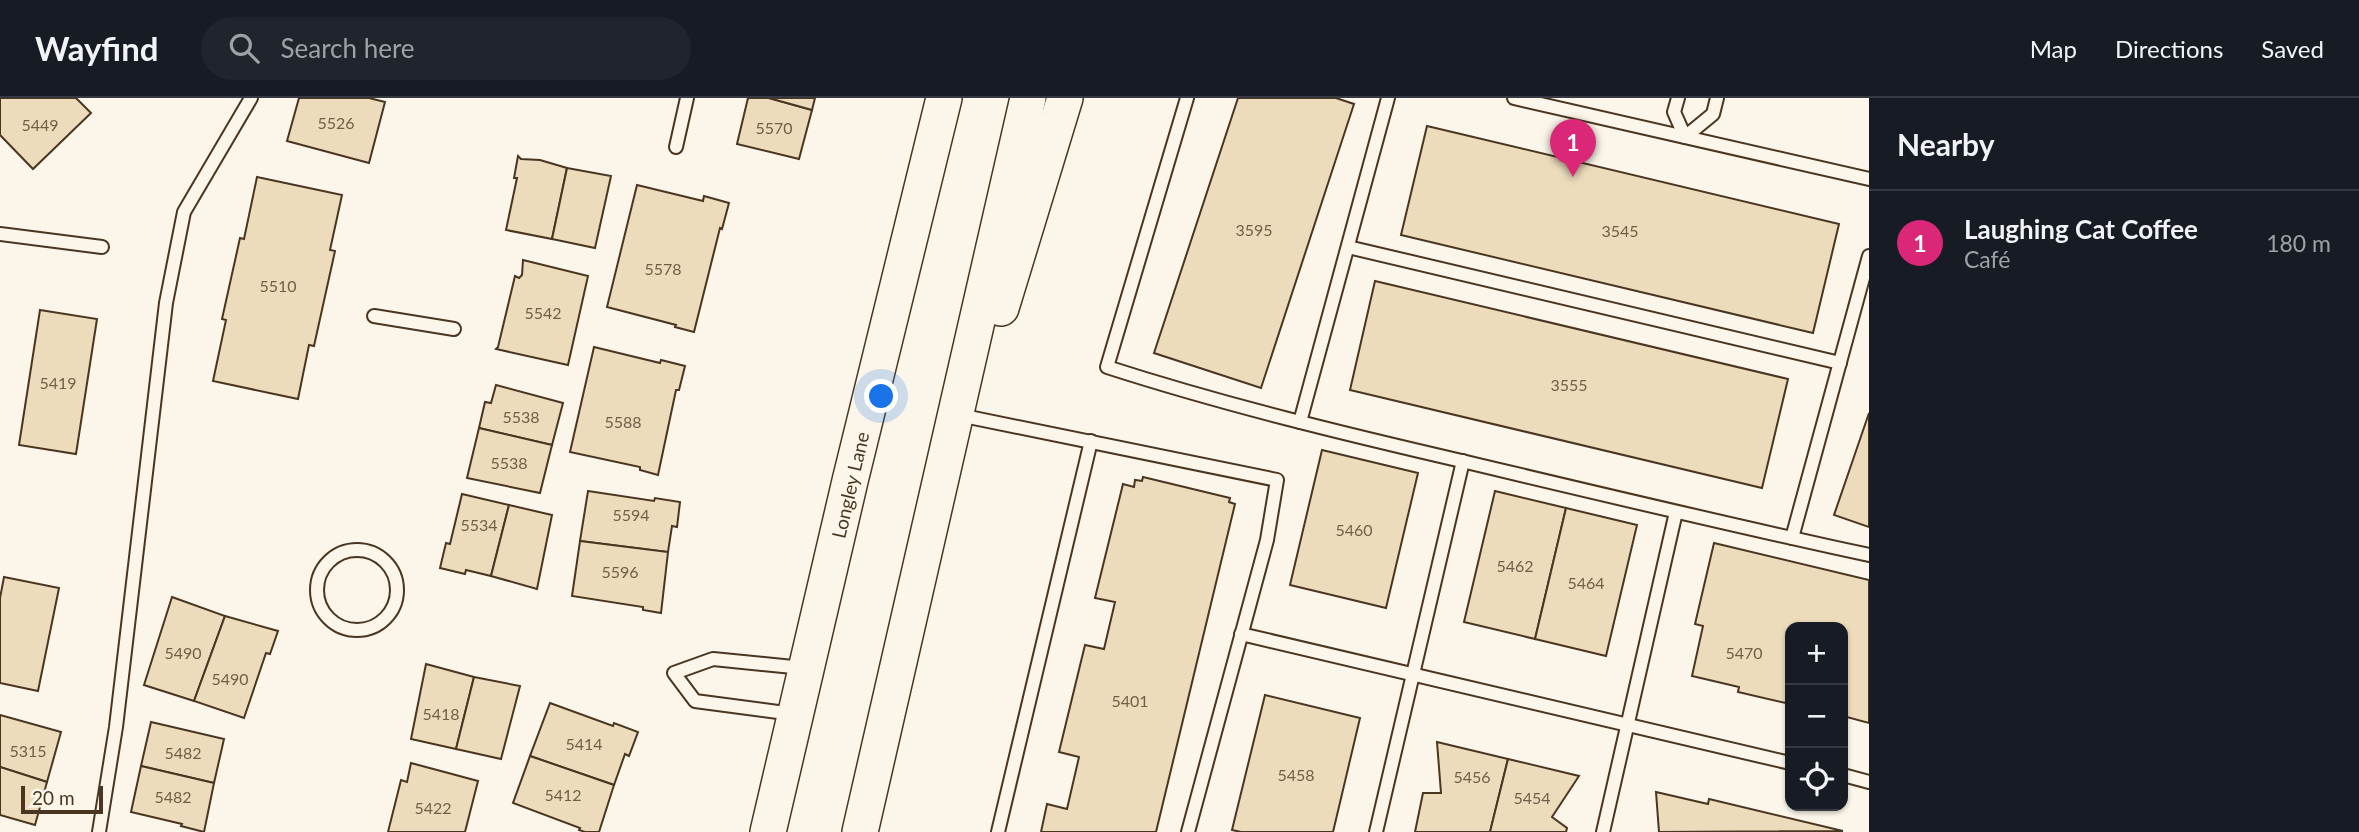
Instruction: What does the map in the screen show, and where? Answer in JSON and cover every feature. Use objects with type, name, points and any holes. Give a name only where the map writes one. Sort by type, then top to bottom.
[{"type":"main road","points":[[931,149],[934,98]]},
{"type":"main road","name":"Longley Lane","points":[[768,832],[944,98]]},
{"type":"main road","points":[[860,832],[1028,98]]},
{"type":"main road","points":[[957,407],[987,353],[1065,98]]},
{"type":"lane","points":[[99,832],[116,727],[166,303],[184,212],[251,98]]},
{"type":"lane","points":[[676,147],[687,98]]},
{"type":"lane","points":[[1187,98],[1107,367],[1181,391],[1300,422],[1869,555]]},
{"type":"lane","points":[[1300,422],[1388,98]]},
{"type":"lane","points":[[1514,98],[1869,179]]},
{"type":"lane","points":[[1678,98],[1674,112],[1685,137]]},
{"type":"lane","points":[[1685,137],[1713,114],[1717,98]]},
{"type":"lane","points":[[0,234],[102,247]]},
{"type":"lane","points":[[1348,247],[1840,363]]},
{"type":"lane","points":[[1792,538],[1869,256]]},
{"type":"lane","points":[[374,316],[454,330]]},
{"type":"lane","points":[[957,407],[1091,441],[1277,480],[1267,540],[1188,832]]},
{"type":"lane","points":[[998,832],[1091,441]]},
{"type":"lane","points":[[1376,832],[1462,461]]},
{"type":"lane","points":[[1603,832],[1676,512]]},
{"type":"lane","points":[[359,550],[383,558],[397,580],[398,592],[389,616],[378,625],[351,631],[327,618],[316,593],[324,566],[346,551],[359,550]]},
{"type":"lane","points":[[1241,634],[1785,762]]},
{"type":"lane","points":[[796,714],[695,701],[674,673],[713,659],[807,669]]},
{"type":"lane","points":[[1848,776],[1869,782]]},
{"type":"building","points":[[0,98],[76,98],[91,113],[33,169],[0,135]]},
{"type":"building","points":[[299,98],[369,98],[385,102],[369,163],[287,141]]},
{"type":"building","points":[[748,98],[769,98],[812,110],[799,159],[737,144]]},
{"type":"building","points":[[769,98],[815,98],[812,110]]},
{"type":"building","points":[[1238,98],[1336,98],[1354,104],[1261,388],[1154,353]]},
{"type":"building","points":[[1427,126],[1839,224],[1813,333],[1401,235]]},
{"type":"building","points":[[518,156],[521,159],[540,160],[567,168],[552,239],[506,230],[517,178],[514,178]]},
{"type":"building","points":[[567,168],[611,176],[595,248],[552,239]]},
{"type":"building","points":[[257,177],[342,195],[330,250],[335,251],[314,346],[309,345],[298,399],[213,381],[226,320],[222,319],[240,238],[244,239]]},
{"type":"building","points":[[637,185],[703,201],[704,196],[729,203],[722,229],[720,228],[694,332],[607,307]]},
{"type":"building","points":[[523,260],[588,276],[568,365],[496,349],[515,276],[519,278],[522,275]]},
{"type":"building","points":[[1375,281],[1788,379],[1762,488],[1350,390]]},
{"type":"building","points":[[40,310],[97,319],[76,454],[19,445]]},
{"type":"building","points":[[594,347],[660,363],[661,360],[685,366],[679,390],[676,390],[658,475],[640,470],[640,467],[570,452]]},
{"type":"building","points":[[496,385],[563,403],[552,445],[479,428],[485,402],[491,403]]},
{"type":"building","points":[[1869,413],[1869,527],[1834,515]]},
{"type":"building","points":[[479,428],[552,445],[540,493],[467,478]]},
{"type":"building","points":[[1322,450],[1418,473],[1386,608],[1290,585]]},
{"type":"building","points":[[1143,477],[1230,498],[1229,502],[1235,504],[1156,832],[1041,832],[1047,804],[1067,809],[1079,757],[1059,752],[1085,645],[1104,649],[1115,602],[1095,598],[1123,484],[1134,487],[1135,480],[1142,481]]},
{"type":"building","points":[[588,491],[680,502],[677,527],[672,526],[668,552],[580,541]]},
{"type":"building","points":[[1495,491],[1566,508],[1535,639],[1464,622]]},
{"type":"building","points":[[462,494],[509,505],[491,576],[440,568],[446,543],[450,544]]},
{"type":"building","points":[[509,505],[552,515],[537,589],[491,576]]},
{"type":"building","points":[[1566,508],[1637,525],[1606,656],[1535,639]]},
{"type":"building","points":[[580,541],[668,552],[661,613],[643,610],[643,607],[572,596]]},
{"type":"building","points":[[1714,543],[1869,580],[1869,723],[1848,717],[1848,622],[1785,622],[1785,703],[1738,692],[1739,687],[1692,676],[1703,626],[1695,624]]},
{"type":"building","points":[[4,577],[59,588],[38,691],[0,683],[0,598]]},
{"type":"building","points":[[172,597],[225,616],[194,701],[144,685]]},
{"type":"building","points":[[225,616],[278,631],[270,654],[266,653],[244,718],[194,701]]},
{"type":"building","points":[[426,664],[474,677],[456,749],[411,739]]},
{"type":"building","points":[[474,677],[520,686],[501,759],[456,749]]},
{"type":"building","points":[[1265,695],[1360,718],[1333,832],[1232,830]]},
{"type":"building","points":[[550,703],[613,726],[614,723],[638,732],[629,756],[625,754],[614,785],[530,756]]},
{"type":"building","points":[[0,715],[61,732],[47,782],[0,767]]},
{"type":"building","points":[[151,722],[224,739],[214,783],[141,766]]},
{"type":"building","points":[[1437,742],[1508,759],[1490,832],[1415,832],[1423,793],[1441,793]]},
{"type":"building","points":[[530,756],[614,785],[599,832],[579,830],[580,828],[513,803]]},
{"type":"building","points":[[1508,759],[1579,776],[1552,817],[1567,828],[1566,832],[1490,832]]},
{"type":"building","points":[[411,763],[478,781],[465,832],[388,832],[401,780],[407,782]]},
{"type":"building","points":[[141,766],[214,783],[204,832],[131,812]]},
{"type":"building","points":[[0,767],[47,782],[35,825],[0,815]]},
{"type":"building","points":[[1656,792],[1708,804],[1709,799],[1843,831],[1659,832]]},
{"type":"place","name":"Laughing Cat Coffee","points":[[1573,177]]}]
